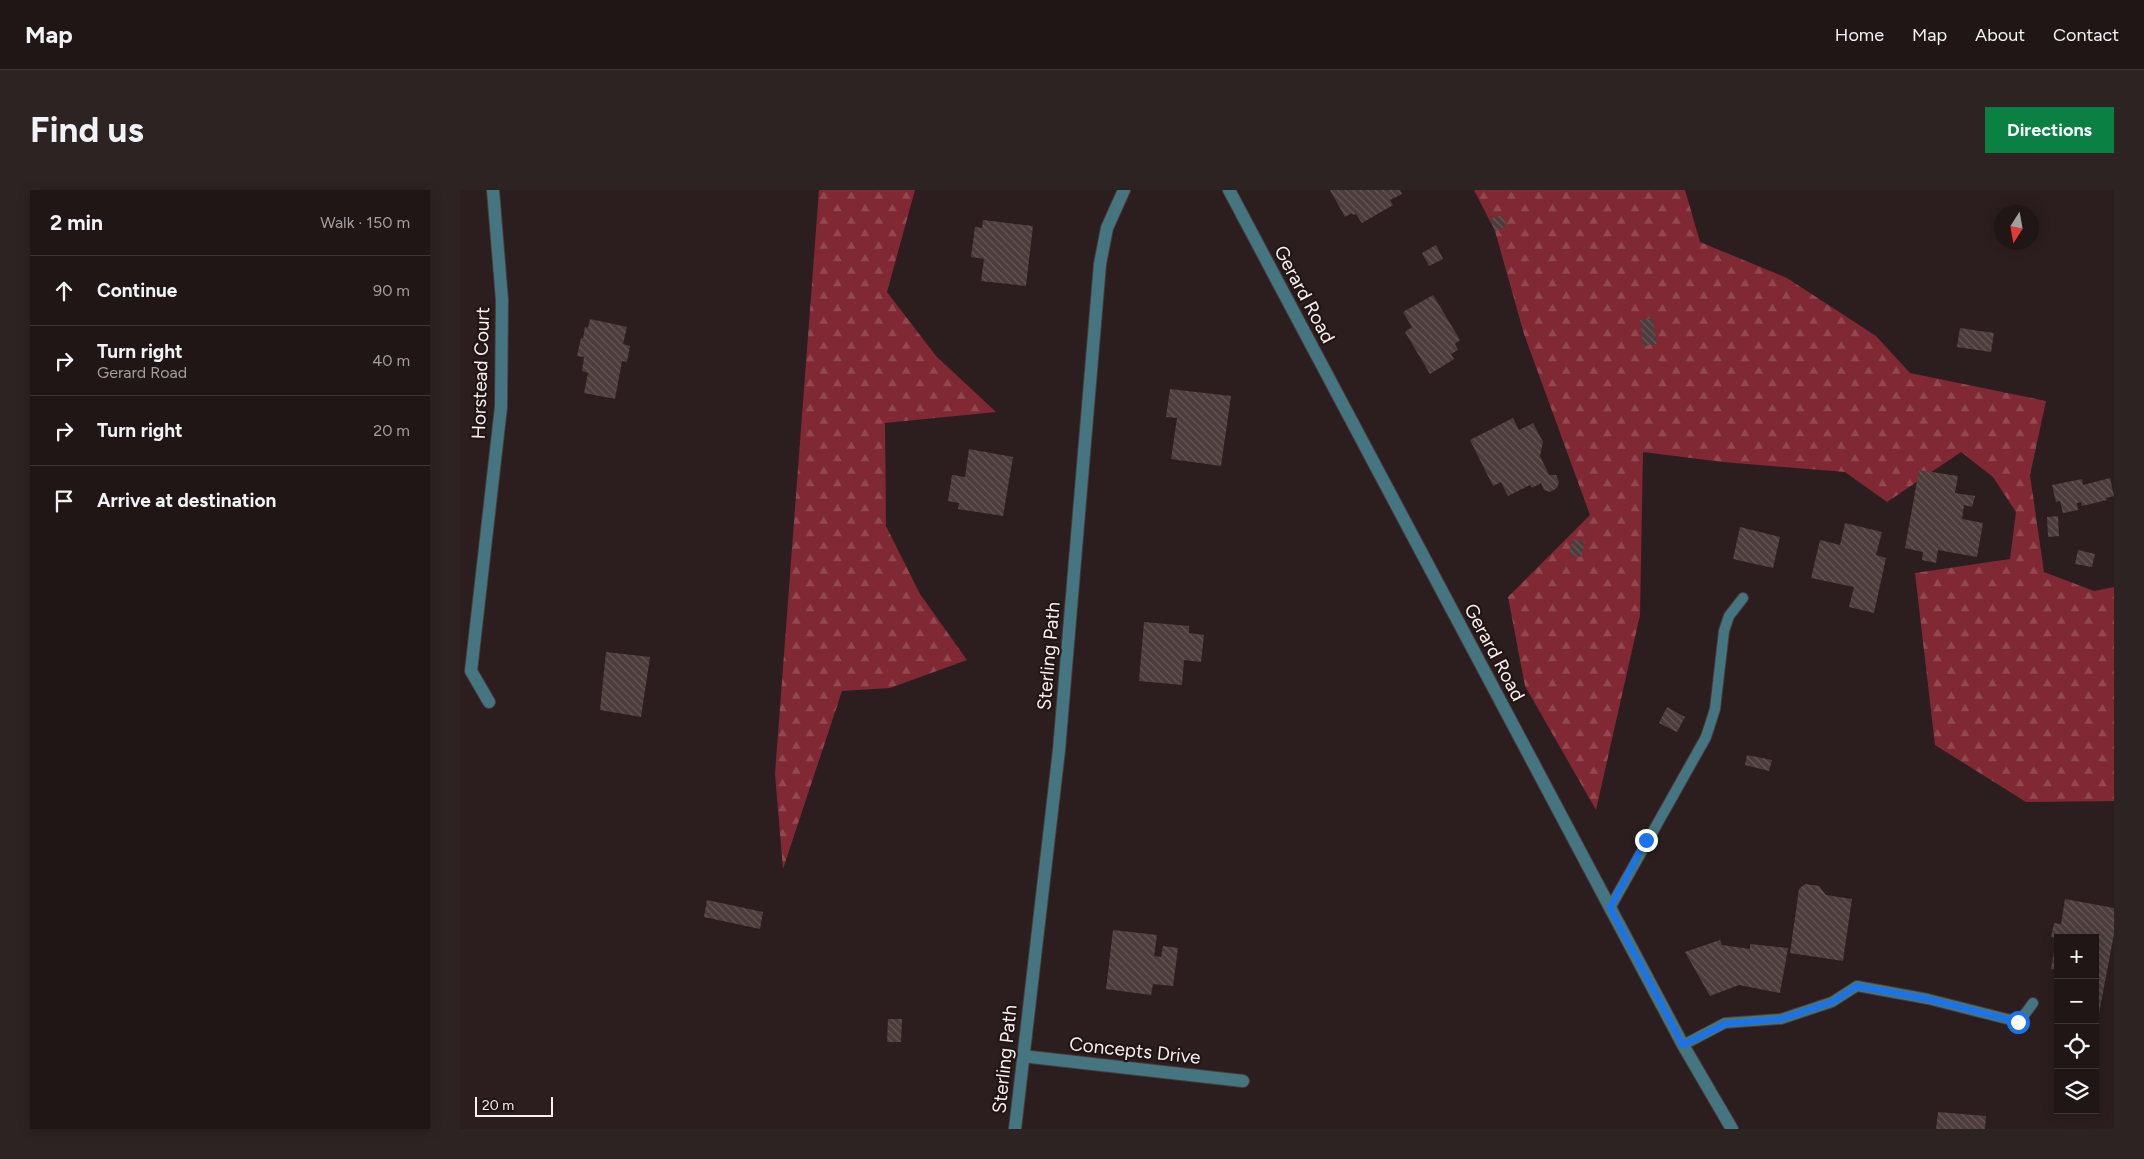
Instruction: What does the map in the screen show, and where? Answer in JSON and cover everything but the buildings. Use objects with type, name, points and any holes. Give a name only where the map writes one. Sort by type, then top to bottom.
[{"type":"street","name":"Horstead Court","points":[[489,702],[471,671],[501,407],[502,300],[493,190]]},
{"type":"street","name":"Sterling Path","points":[[1015,1129],[1059,750],[1100,264],[1107,228],[1124,190]]},
{"type":"street","name":"Gerard Road","points":[[1229,190],[1683,1045],[1732,1129]]},
{"type":"street","name":"Concepts Drive","points":[[1022,1056],[1243,1081]]},
{"type":"lane","points":[[1610,908],[1706,737],[1715,709],[1724,631],[1729,616],[1743,598]]},
{"type":"lane","points":[[1683,1045],[1725,1024],[1781,1019],[1832,1002],[1857,986],[1928,999],[2018,1022],[2033,1002]]},
{"type":"green space","points":[[819,190],[915,190],[887,292],[936,356],[996,412],[885,423],[886,526],[920,594],[967,660],[890,688],[842,691],[783,869],[775,774]]},
{"type":"green space","points":[[1474,190],[1685,190],[1700,242],[1787,278],[1876,336],[1910,373],[2046,401],[2030,475],[2044,572],[2094,591],[2114,587],[2114,801],[2026,802],[1935,745],[1915,573],[2010,559],[2016,512],[1993,477],[1961,452],[1887,502],[1845,472],[1723,462],[1643,452],[1640,615],[1596,810],[1525,686],[1508,597],[1590,515],[1524,334],[1495,231]]},
{"type":"route","points":[[1646,840],[1610,908],[1683,1045],[1725,1024],[1781,1019],[1832,1002],[1857,986],[1928,999],[2018,1022]]}]
